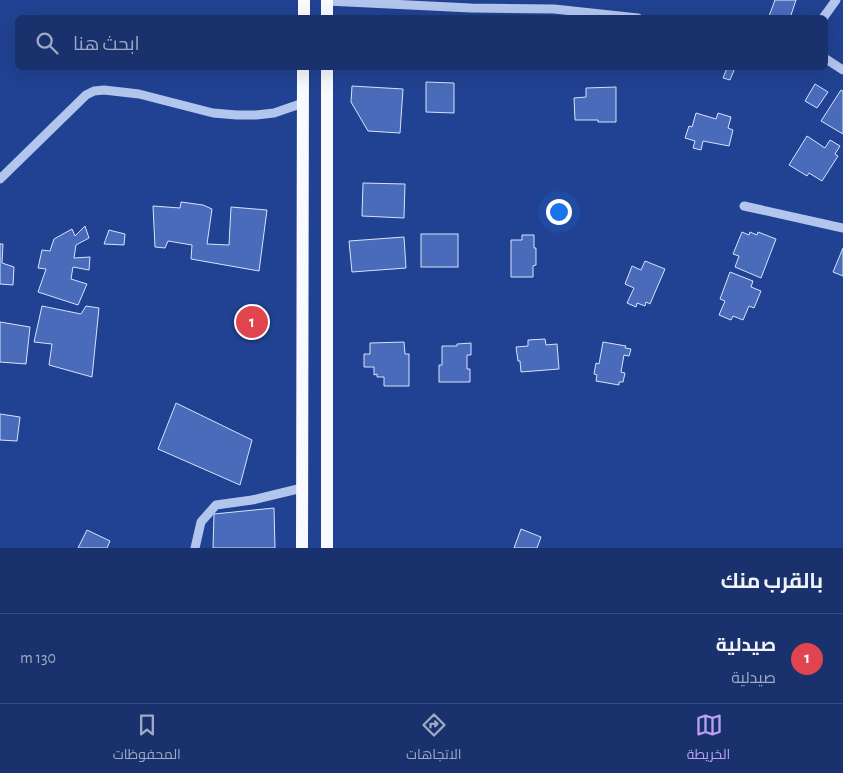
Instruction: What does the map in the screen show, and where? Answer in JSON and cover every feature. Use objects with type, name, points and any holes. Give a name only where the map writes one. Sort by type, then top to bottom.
[{"type":"main road","points":[[304,0],[304,15]]},
{"type":"main road","points":[[327,1],[327,15]]},
{"type":"main road","points":[[302,548],[303,70]]},
{"type":"main road","points":[[327,70],[327,548]]},
{"type":"street","points":[[825,15],[836,0]]},
{"type":"street","points":[[327,1],[471,8],[554,9],[610,15]]},
{"type":"street","points":[[828,60],[843,70]]},
{"type":"street","points":[[0,179],[86,95],[94,92],[104,90],[139,94],[213,113],[237,115],[256,115],[274,112],[303,103]]},
{"type":"street","points":[[744,206],[843,228]]},
{"type":"street","points":[[195,548],[201,522],[216,505],[252,500],[302,488]]},
{"type":"building","points":[[775,0],[796,0],[791,15],[769,15]]},
{"type":"building","points":[[726,70],[734,70],[730,80],[723,78]]},
{"type":"building","points":[[426,82],[454,83],[454,113],[426,112]]},
{"type":"building","points":[[815,84],[828,92],[817,108],[805,101]]},
{"type":"building","points":[[352,86],[403,89],[400,133],[368,131],[351,102]]},
{"type":"building","points":[[616,87],[616,122],[575,120],[574,98],[586,97],[586,88]]},
{"type":"building","points":[[841,90],[843,91],[843,134],[821,121]]},
{"type":"building","points":[[696,113],[716,119],[718,113],[731,117],[728,128],[733,130],[729,146],[703,141],[701,150],[693,148],[695,141],[685,138],[689,126],[692,127]]},
{"type":"building","points":[[807,136],[825,148],[830,140],[840,146],[835,154],[838,156],[822,181],[809,173],[807,176],[789,165]]},
{"type":"building","points":[[363,183],[405,184],[404,218],[362,216]]},
{"type":"building","points":[[181,202],[203,205],[212,209],[207,244],[229,245],[231,207],[267,210],[259,271],[191,259],[192,245],[168,241],[165,248],[155,247],[153,206],[180,208]]},
{"type":"building","points":[[85,226],[89,238],[76,245],[74,258],[90,257],[89,270],[73,267],[71,279],[87,284],[78,305],[38,292],[46,269],[38,268],[42,250],[50,251],[54,239],[72,229],[75,236]]},
{"type":"building","points":[[109,230],[125,234],[124,245],[104,244]]},
{"type":"building","points":[[742,232],[749,235],[750,232],[757,235],[758,232],[776,239],[761,278],[735,267],[739,256],[733,254]]},
{"type":"building","points":[[421,234],[458,234],[458,267],[421,267]]},
{"type":"building","points":[[522,235],[534,235],[536,265],[533,266],[533,277],[511,277],[511,240],[522,240]]},
{"type":"building","points":[[404,237],[406,268],[352,272],[349,241]]},
{"type":"building","points":[[0,244],[3,244],[2,263],[14,267],[13,285],[0,284]]},
{"type":"building","points":[[843,248],[843,276],[833,272]]},
{"type":"building","points":[[645,261],[665,269],[650,304],[646,302],[645,306],[637,303],[636,307],[627,303],[634,288],[625,284],[632,266],[641,270]]},
{"type":"building","points":[[730,272],[753,281],[751,287],[761,291],[754,308],[749,306],[743,320],[733,316],[731,320],[719,315],[725,301],[720,299]]},
{"type":"building","points":[[42,306],[81,314],[86,306],[99,308],[92,377],[49,365],[52,344],[34,342]]},
{"type":"building","points":[[0,322],[30,327],[26,364],[0,362]]},
{"type":"building","points":[[545,339],[546,345],[557,344],[559,369],[521,372],[516,347],[528,346],[528,340]]},
{"type":"building","points":[[404,342],[405,354],[409,354],[409,386],[384,386],[384,377],[377,377],[377,374],[374,375],[374,367],[364,367],[364,354],[370,354],[370,343]]},
{"type":"building","points":[[603,342],[626,346],[625,348],[631,349],[629,356],[624,355],[621,372],[625,373],[623,382],[619,382],[619,385],[596,381],[597,375],[594,374],[596,363],[599,364]]},
{"type":"building","points":[[471,343],[471,355],[467,355],[467,369],[470,369],[470,382],[439,382],[439,365],[442,365],[442,346],[457,346],[457,344]]},
{"type":"building","points":[[176,403],[252,440],[240,485],[158,449]]},
{"type":"building","points":[[0,414],[20,417],[17,441],[0,440]]},
{"type":"building","points":[[274,508],[275,548],[213,548],[214,514]]},
{"type":"building","points":[[521,529],[541,537],[537,548],[514,548]]},
{"type":"building","points":[[87,530],[110,541],[107,548],[78,548]]},
{"type":"place","name":"صيدلية","points":[[252,322]]}]
